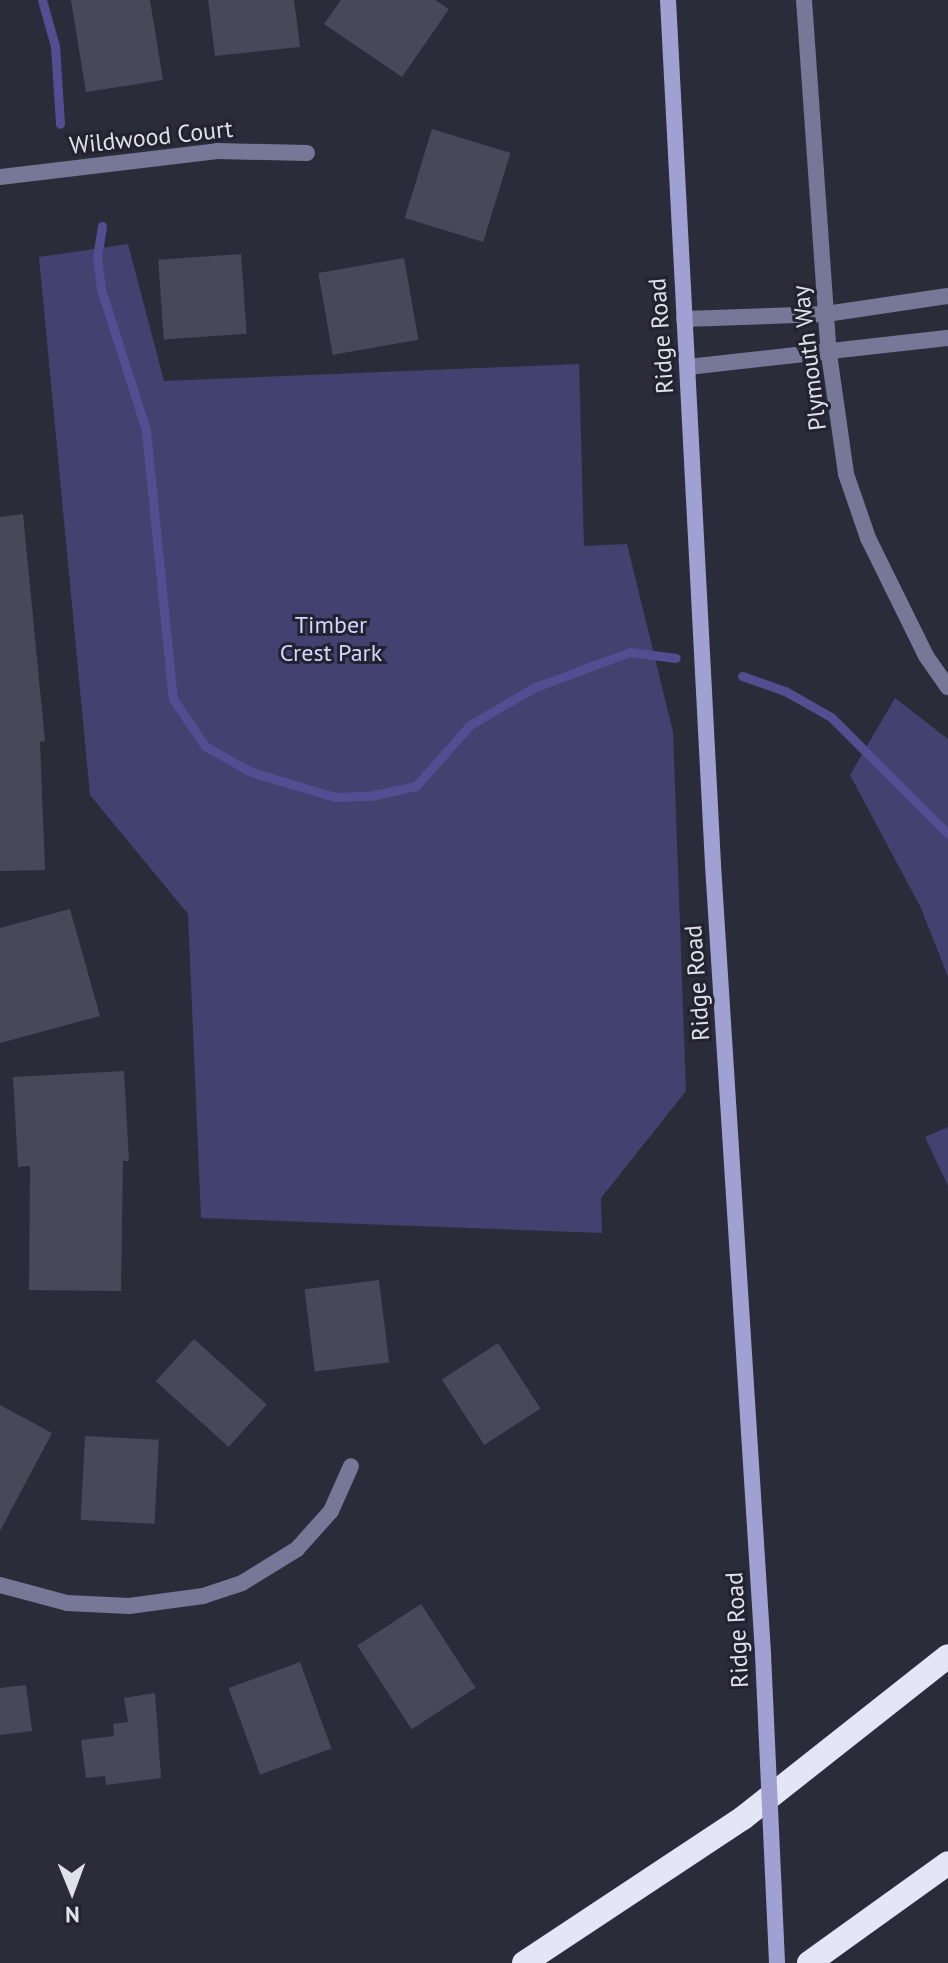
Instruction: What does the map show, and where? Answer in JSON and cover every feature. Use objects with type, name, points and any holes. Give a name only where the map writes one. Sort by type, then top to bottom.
[{"type":"highway","points":[[524,1963],[743,1818],[948,1656]]},
{"type":"highway","points":[[809,1963],[948,1863]]},
{"type":"street","name":"Ridge Road","points":[[668,0],[763,1654],[777,1963]]},
{"type":"street","name":"Plymouth Way","points":[[804,0],[829,354],[846,474],[868,538],[926,656],[948,687]]},
{"type":"street","name":"Wildwood Court","points":[[0,177],[217,151],[307,153]]},
{"type":"street","points":[[684,319],[826,314],[948,296]]},
{"type":"street","points":[[688,367],[829,354],[948,338]]},
{"type":"street","points":[[0,1585],[67,1603],[129,1606],[203,1596],[242,1583],[297,1549],[331,1511],[351,1466]]},
{"type":"green space","name":"Timber Crest Park","points":[[128,244],[164,381],[579,364],[584,546],[627,544],[673,732],[686,1091],[601,1198],[602,1233],[201,1218],[188,914],[90,795],[39,257]]},
{"type":"green space","points":[[895,698],[948,739],[948,977],[921,908],[850,775]]},
{"type":"green space","points":[[948,1127],[948,1186],[925,1137]]},
{"type":"building","points":[[71,0],[150,0],[163,80],[86,92]]},
{"type":"building","points":[[208,0],[294,0],[300,47],[215,56]]},
{"type":"building","points":[[341,0],[435,0],[449,9],[402,77],[324,24]]},
{"type":"building","points":[[432,129],[510,153],[483,242],[405,218]]},
{"type":"building","points":[[241,254],[247,334],[164,340],[158,260]]},
{"type":"building","points":[[404,258],[418,340],[333,355],[318,273]]},
{"type":"building","points":[[23,514],[45,741],[40,742],[45,870],[0,871],[0,517]]},
{"type":"building","points":[[70,909],[100,1016],[0,1043],[0,928]]},
{"type":"building","points":[[124,1071],[129,1161],[123,1161],[121,1291],[29,1290],[30,1166],[18,1167],[13,1077]]},
{"type":"building","points":[[379,1280],[389,1362],[315,1372],[305,1289]]},
{"type":"building","points":[[194,1339],[267,1405],[229,1447],[156,1381]]},
{"type":"building","points":[[498,1343],[540,1408],[484,1445],[442,1379]]},
{"type":"building","points":[[0,1405],[52,1433],[0,1531]]},
{"type":"building","points":[[85,1436],[159,1440],[155,1524],[81,1520]]},
{"type":"building","points":[[421,1604],[475,1688],[412,1729],[357,1645]]},
{"type":"building","points":[[300,1662],[331,1748],[260,1774],[229,1688]]},
{"type":"building","points":[[26,1685],[32,1731],[0,1735],[0,1688]]},
{"type":"building","points":[[155,1693],[161,1778],[106,1785],[105,1776],[86,1778],[81,1740],[114,1736],[113,1724],[128,1722],[124,1698]]},
{"type":"waterway","points":[[42,0],[55,46],[60,124]]},
{"type":"waterway","points":[[102,226],[97,256],[101,289],[146,430],[173,699],[205,746],[251,772],[335,797],[370,796],[416,786],[470,725],[533,688],[630,652],[676,658]]},
{"type":"waterway","points":[[742,676],[785,691],[831,717],[948,834]]}]
